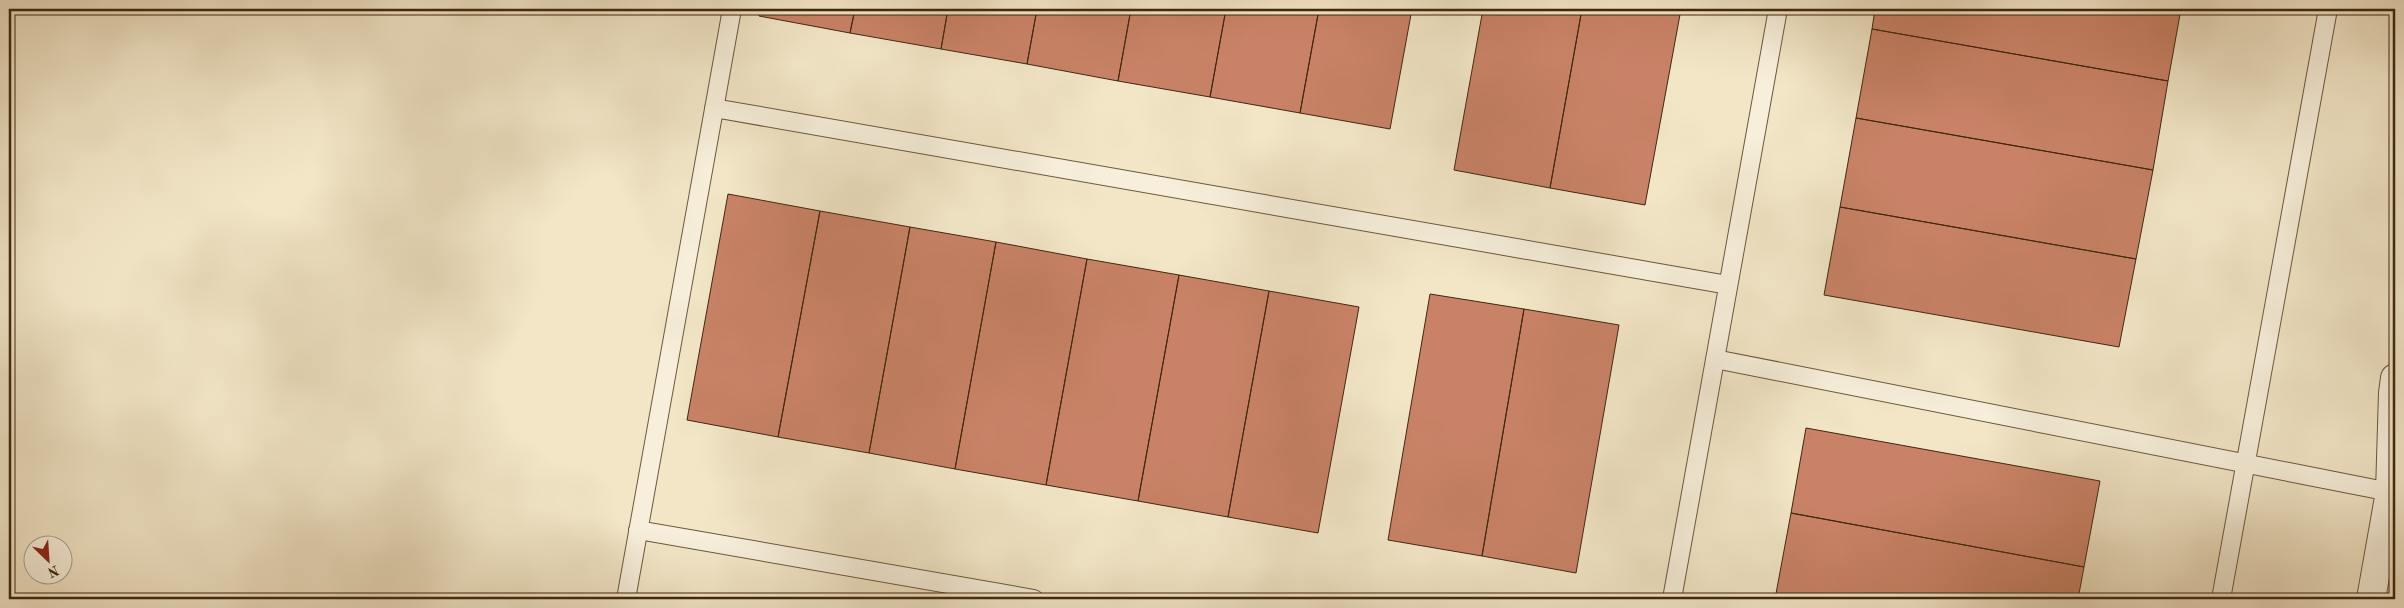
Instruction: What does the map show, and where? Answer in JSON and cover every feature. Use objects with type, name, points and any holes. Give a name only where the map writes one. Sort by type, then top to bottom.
[{"type":"street","points":[[2371,599],[2394,489],[2392,393],[2395,378]]},
{"type":"lane","points":[[626,599],[732,9]]},
{"type":"lane","points":[[1672,599],[1778,9]]},
{"type":"lane","points":[[2221,599],[2328,9]]},
{"type":"lane","points":[[714,108],[1728,285]]},
{"type":"lane","points":[[1715,359],[2246,464],[2394,489]]},
{"type":"lane","points":[[638,530],[1034,599]]},
{"type":"building","points":[[760,9],[855,9],[850,33],[759,16]]},
{"type":"building","points":[[855,9],[948,9],[941,49],[850,33]]},
{"type":"building","points":[[948,9],[1037,9],[1027,64],[941,49]]},
{"type":"building","points":[[1037,9],[1131,9],[1118,81],[1027,64]]},
{"type":"building","points":[[1131,9],[1226,9],[1210,97],[1118,81]]},
{"type":"building","points":[[1226,9],[1319,9],[1300,113],[1210,97]]},
{"type":"building","points":[[1319,9],[1412,9],[1390,129],[1300,113]]},
{"type":"building","points":[[1483,9],[1582,9],[1550,188],[1454,170]]},
{"type":"building","points":[[1582,9],[1681,9],[1645,205],[1550,188]]},
{"type":"building","points":[[1875,9],[2181,9],[2168,81],[1872,29]]},
{"type":"building","points":[[1872,29],[2168,81],[2153,170],[1856,118]]},
{"type":"building","points":[[1856,118],[2153,170],[2136,259],[1840,207]]},
{"type":"building","points":[[728,194],[820,211],[778,437],[687,420]]},
{"type":"building","points":[[1840,207],[2136,259],[2119,347],[1824,295]]},
{"type":"building","points":[[820,211],[910,227],[869,453],[778,437]]},
{"type":"building","points":[[910,227],[996,242],[955,469],[869,453]]},
{"type":"building","points":[[996,242],[1087,259],[1046,485],[955,469]]},
{"type":"building","points":[[1087,259],[1179,275],[1138,501],[1046,485]]},
{"type":"building","points":[[1179,275],[1269,291],[1228,517],[1138,501]]},
{"type":"building","points":[[1269,291],[1359,307],[1318,533],[1228,517]]},
{"type":"building","points":[[1430,294],[1524,309],[1482,556],[1388,540]]},
{"type":"building","points":[[1524,309],[1619,325],[1576,573],[1482,556]]},
{"type":"building","points":[[1806,428],[2100,481],[2084,567],[1791,513]]},
{"type":"building","points":[[1791,513],[2084,567],[2078,599],[1775,599]]}]
